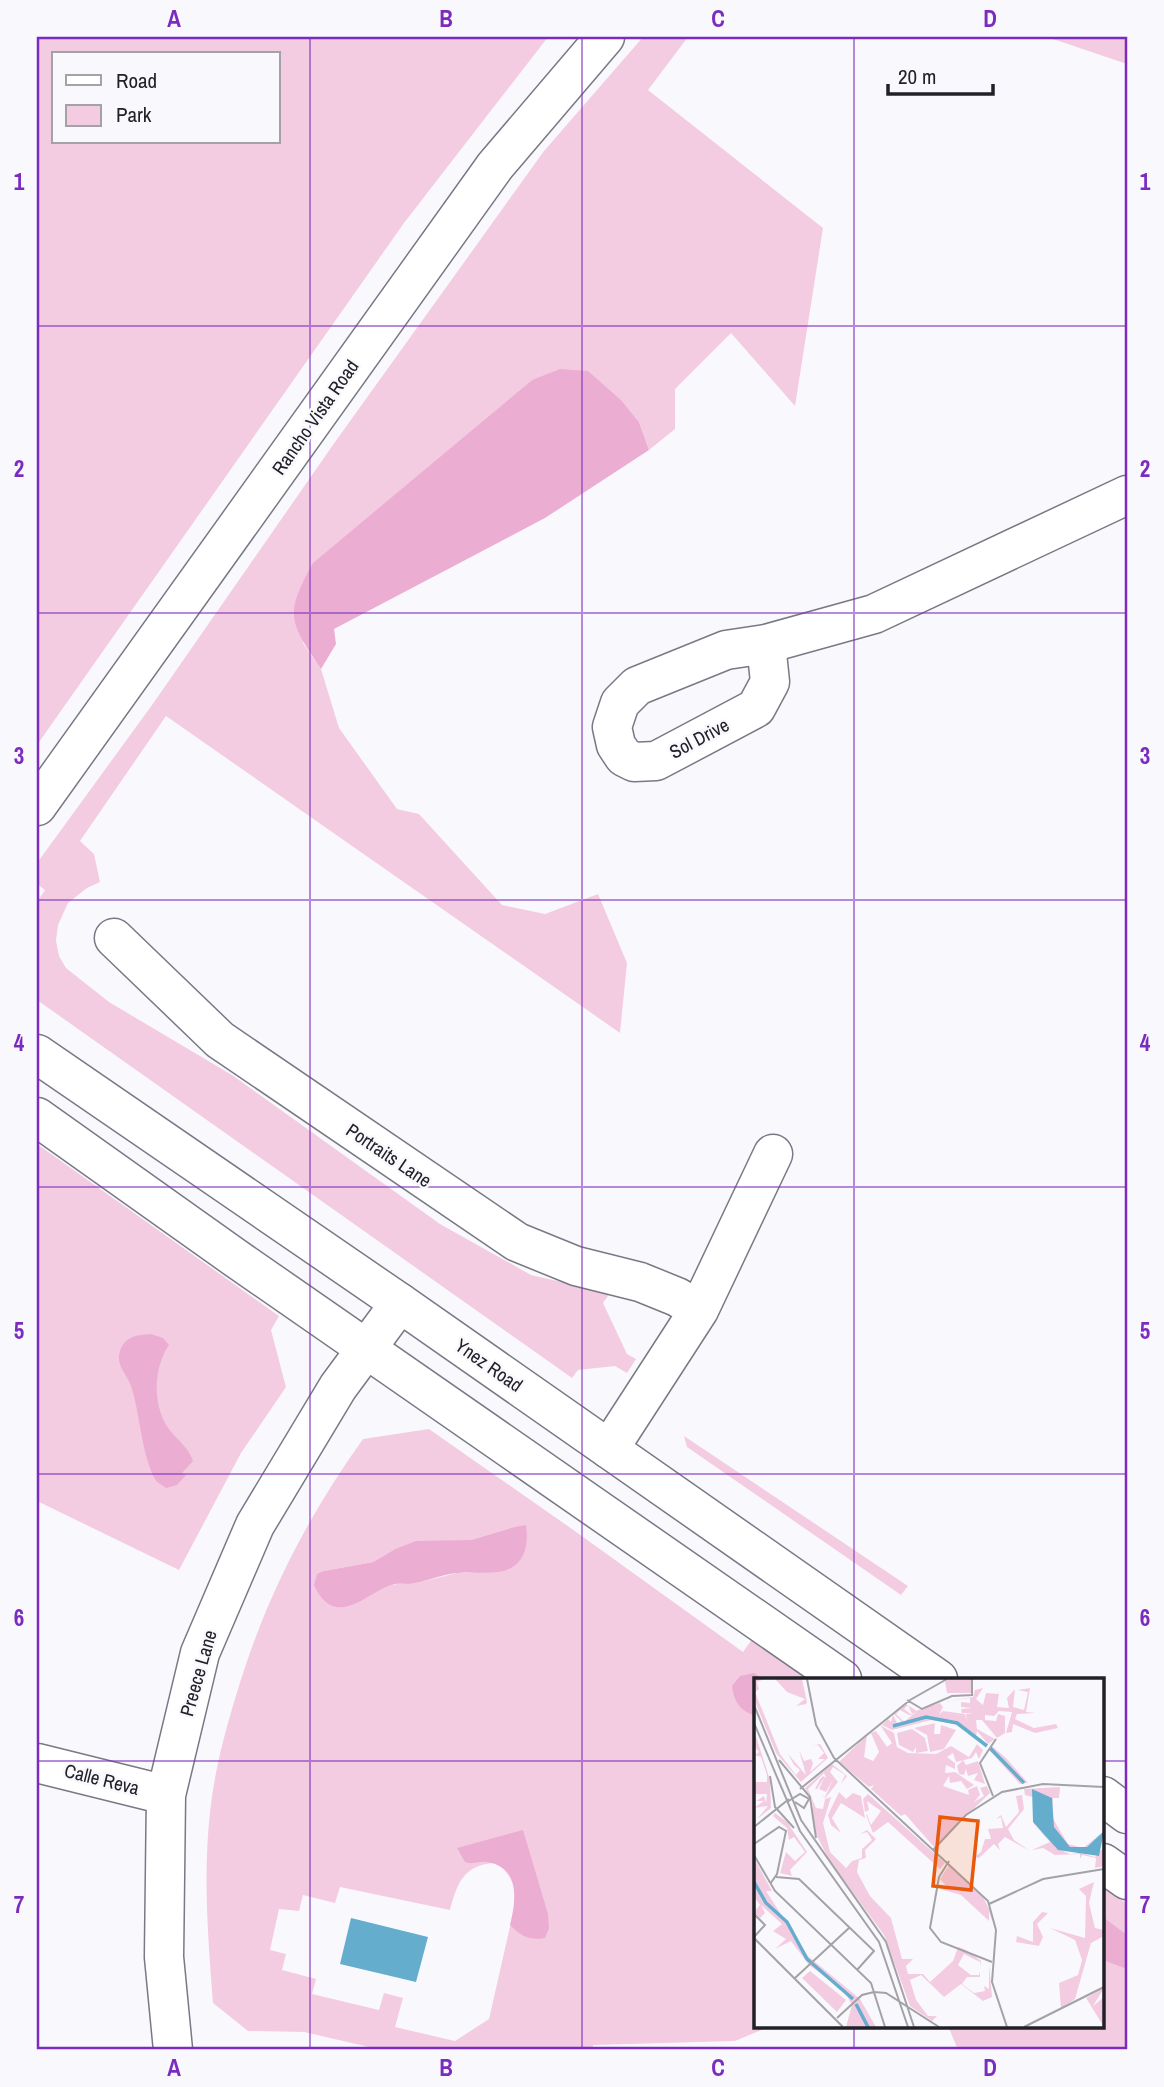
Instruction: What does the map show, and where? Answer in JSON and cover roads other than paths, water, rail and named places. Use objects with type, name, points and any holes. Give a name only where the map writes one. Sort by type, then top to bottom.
[{"type":"main road","name":"Rancho Vista Road","points":[[37,806],[495,166],[605,37]]},
{"type":"main road","points":[[766,644],[874,614],[1127,495]]},
{"type":"main road","name":"Portraits Lane","points":[[114,938],[220,1040],[517,1242],[576,1266],[640,1282],[677,1297],[699,1310]]},
{"type":"main road","name":"Ynez Road","points":[[37,1054],[401,1303],[937,1678]]},
{"type":"main road","points":[[37,1117],[841,1678]]},
{"type":"main road","points":[[609,1449],[699,1310],[773,1154]]},
{"type":"main road","name":"Preece Lane","points":[[173,2050],[164,1957],[166,1795],[200,1653],[255,1525],[338,1387],[401,1303]]},
{"type":"main road","name":"Calle Reva","points":[[37,1763],[166,1795]]},
{"type":"main road","points":[[1104,1798],[1127,1814]]},
{"type":"main road","points":[[1104,1864],[1127,1880]]},
{"type":"water","points":[[351,1918],[428,1937],[416,1982],[340,1964]]}]
